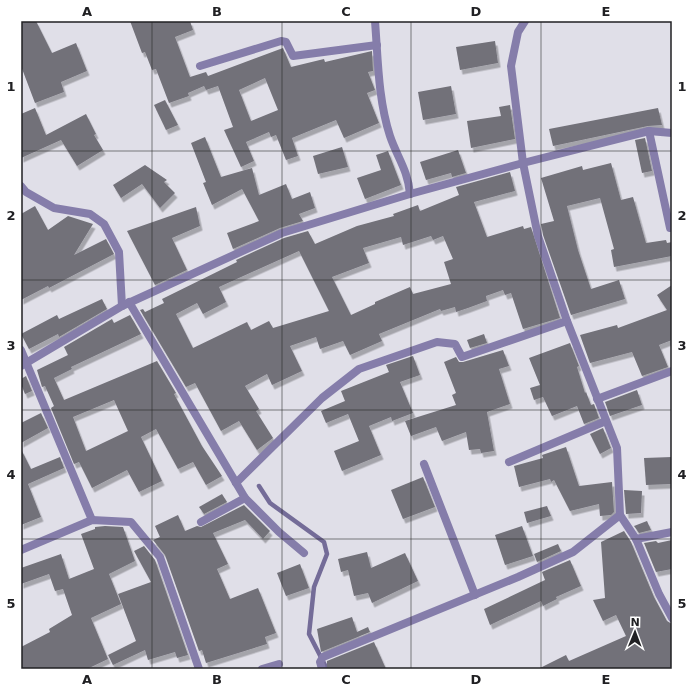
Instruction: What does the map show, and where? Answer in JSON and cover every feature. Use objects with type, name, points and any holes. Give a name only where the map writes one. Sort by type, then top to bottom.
[{"type":"street","points":[[375,21],[380,92],[390,136],[408,178],[410,194]]},
{"type":"street","points":[[525,21],[518,32],[511,66],[523,163],[538,236],[567,321],[617,448],[620,515],[636,539],[659,594],[671,613]]},
{"type":"street","points":[[200,66],[281,41],[286,42],[293,56],[377,45]]},
{"type":"street","points":[[649,131],[670,228]]},
{"type":"street","points":[[24,364],[126,304],[282,233],[410,194],[523,163],[649,131],[672,133]]},
{"type":"street","points":[[21,186],[26,192],[54,208],[90,214],[104,224],[119,252],[126,304],[245,498],[278,532],[304,553]]},
{"type":"street","points":[[236,483],[322,398],[359,369],[437,342],[455,344],[462,357],[567,321]]},
{"type":"street","points":[[21,350],[24,364],[92,520]]},
{"type":"street","points":[[597,399],[672,371]]},
{"type":"street","points":[[509,462],[606,421]]},
{"type":"street","points":[[424,464],[475,595]]},
{"type":"street","points":[[201,522],[245,498]]},
{"type":"street","points":[[322,669],[320,662],[323,658],[475,595],[573,552],[620,515]]},
{"type":"street","points":[[21,550],[92,520],[131,522],[160,557],[199,669]]},
{"type":"street","points":[[636,539],[672,532]]},
{"type":"street","points":[[262,669],[279,664]]},
{"type":"building","points":[[21,21],[36,21],[52,53],[76,43],[87,71],[61,82],[64,92],[35,103],[21,66]]},
{"type":"building","points":[[130,21],[190,21],[193,30],[175,37],[190,77],[206,72],[208,76],[283,48],[291,67],[324,59],[325,62],[372,51],[373,71],[368,72],[375,90],[367,93],[379,123],[344,138],[336,120],[292,138],[298,156],[286,160],[276,135],[271,137],[269,132],[246,142],[254,161],[241,167],[224,130],[233,127],[218,86],[206,90],[204,86],[188,93],[189,96],[169,103],[156,69],[152,70],[145,52],[142,53]],"holes":[[[265,78],[278,110],[251,121],[239,90]]]},
{"type":"building","points":[[495,41],[498,63],[460,70],[456,47]]},
{"type":"building","points":[[451,86],[456,114],[423,120],[418,92]]},
{"type":"building","points":[[165,100],[178,125],[166,130],[154,105]]},
{"type":"building","points":[[510,105],[515,139],[471,148],[467,121],[501,116],[499,107]]},
{"type":"building","points":[[35,108],[46,135],[86,114],[96,134],[94,135],[103,150],[77,166],[61,140],[21,158],[21,114]]},
{"type":"building","points":[[658,108],[662,125],[648,126],[553,146],[549,129]]},
{"type":"building","points":[[205,137],[221,177],[252,168],[259,195],[286,184],[292,199],[310,192],[315,208],[299,214],[303,221],[280,228],[233,249],[227,233],[259,221],[242,189],[212,205],[203,183],[206,182],[191,143]]},
{"type":"building","points":[[645,138],[652,171],[642,173],[635,140]]},
{"type":"building","points":[[342,147],[348,167],[318,174],[313,156]]},
{"type":"building","points":[[458,150],[466,173],[452,177],[451,173],[426,180],[420,162]]},
{"type":"building","points":[[388,151],[401,185],[365,199],[357,178],[381,170],[376,155]]},
{"type":"building","points":[[611,163],[621,200],[633,197],[646,243],[666,240],[667,243],[672,242],[672,256],[614,267],[611,250],[614,249],[600,198],[567,206],[578,250],[591,289],[619,280],[625,299],[571,315],[543,235],[541,224],[554,221],[541,178],[582,166],[583,170]]},
{"type":"building","points":[[145,165],[167,180],[164,182],[175,193],[160,208],[142,184],[121,198],[113,185]]},
{"type":"building","points":[[510,172],[515,191],[474,202],[487,237],[523,226],[524,229],[531,227],[560,318],[523,329],[511,293],[505,295],[503,290],[486,296],[487,301],[468,308],[456,312],[455,307],[441,311],[440,309],[379,334],[382,341],[350,355],[343,341],[320,349],[316,337],[290,346],[302,371],[272,385],[267,374],[245,386],[259,409],[256,411],[273,438],[257,450],[239,421],[221,431],[195,383],[186,387],[140,310],[143,309],[145,312],[164,303],[162,299],[237,262],[236,260],[284,238],[308,231],[315,244],[357,226],[394,216],[393,214],[418,205],[420,211],[459,195],[456,187]],"holes":[[[431,236],[433,240],[443,236],[453,259],[444,262],[451,284],[413,294],[410,287],[375,302],[375,304],[351,315],[332,277],[369,263],[363,248],[401,237],[403,245]],[[299,251],[329,311],[273,328],[269,321],[251,330],[247,322],[193,348],[176,314],[197,303],[203,314],[226,302],[219,287]]]},
{"type":"building","points":[[35,206],[48,230],[68,216],[93,224],[74,255],[106,239],[114,254],[49,288],[48,286],[21,300],[21,214]]},
{"type":"building","points":[[196,207],[200,226],[172,238],[187,270],[155,285],[127,231]]},
{"type":"building","points":[[672,285],[672,340],[659,345],[668,367],[642,376],[632,352],[590,363],[580,335],[617,325],[618,328],[667,310],[657,295]]},
{"type":"building","points":[[102,299],[107,309],[59,337],[58,334],[29,349],[21,334],[57,315],[59,319]]},
{"type":"building","points":[[130,315],[141,334],[71,367],[72,369],[54,378],[64,400],[157,361],[176,393],[174,394],[202,446],[222,476],[206,485],[193,462],[178,469],[156,429],[141,437],[162,481],[139,492],[127,470],[92,488],[79,462],[74,464],[51,408],[54,406],[45,386],[42,387],[37,370],[68,355],[64,347],[112,319],[114,323]],"holes":[[[114,400],[128,431],[86,451],[73,417]]]},
{"type":"building","points":[[484,334],[487,343],[470,348],[467,340]]},
{"type":"building","points":[[570,343],[579,366],[577,367],[585,393],[586,392],[591,405],[594,404],[599,418],[584,424],[577,406],[552,416],[543,397],[534,400],[530,388],[540,385],[529,358]]},
{"type":"building","points":[[503,350],[509,366],[499,369],[510,404],[487,412],[494,451],[481,453],[480,449],[469,450],[466,432],[442,441],[436,427],[411,436],[405,421],[456,405],[452,395],[456,393],[444,362],[456,357],[459,362],[463,362]]},
{"type":"building","points":[[413,356],[420,375],[400,382],[413,413],[392,421],[391,417],[369,426],[381,455],[342,471],[334,451],[359,441],[348,414],[326,423],[321,411],[345,401],[341,391],[389,372],[386,365]]},
{"type":"building","points":[[26,376],[32,391],[25,394],[21,384],[21,379]]},
{"type":"building","points":[[637,390],[642,405],[610,416],[605,402]]},
{"type":"building","points":[[41,413],[48,428],[21,443],[21,423]]},
{"type":"building","points":[[603,428],[611,448],[600,454],[590,434]]},
{"type":"building","points":[[566,447],[579,486],[612,482],[614,512],[611,515],[600,516],[599,504],[570,511],[554,480],[551,482],[550,479],[519,487],[514,466],[543,458],[542,455]]},
{"type":"building","points":[[21,449],[31,469],[60,457],[64,468],[28,484],[41,517],[21,525]]},
{"type":"building","points":[[672,457],[672,484],[646,485],[644,458]]},
{"type":"building","points":[[423,477],[435,507],[403,519],[391,490]]},
{"type":"building","points":[[624,490],[642,491],[641,513],[626,514]]},
{"type":"building","points":[[222,494],[227,502],[204,514],[199,507]]},
{"type":"building","points":[[244,505],[270,531],[263,539],[245,520],[213,533],[228,564],[217,569],[230,599],[258,588],[276,633],[265,637],[267,644],[206,663],[202,650],[199,651],[165,555],[153,540],[160,537],[155,526],[178,515],[185,531],[197,526],[201,527]]},
{"type":"building","points":[[547,506],[551,516],[527,523],[524,512]]},
{"type":"building","points":[[647,521],[651,530],[639,533],[634,526]]},
{"type":"building","points":[[522,526],[533,556],[505,565],[495,535]]},
{"type":"building","points":[[95,527],[123,527],[135,561],[109,574],[121,604],[91,618],[108,659],[87,669],[21,669],[21,647],[50,632],[49,629],[72,615],[63,589],[55,591],[49,574],[21,584],[21,568],[61,554],[69,579],[94,569],[81,534],[95,529]]},
{"type":"building","points":[[624,531],[631,542],[654,597],[667,621],[672,624],[672,669],[538,669],[566,655],[569,661],[626,636],[616,615],[603,621],[593,600],[605,598],[601,542]]},
{"type":"building","points":[[672,540],[672,569],[656,572],[644,543],[656,541],[658,543]]},
{"type":"building","points":[[558,544],[561,551],[537,562],[534,554]]},
{"type":"building","points":[[144,546],[155,560],[188,655],[177,658],[175,652],[148,660],[145,650],[113,665],[108,655],[136,641],[118,594],[151,582],[134,551]]},
{"type":"building","points":[[367,552],[371,568],[405,553],[418,581],[372,603],[368,593],[354,596],[348,570],[341,572],[338,559]]},
{"type":"building","points":[[570,560],[581,586],[556,597],[557,599],[543,606],[541,601],[490,625],[484,609],[545,580],[542,572]]},
{"type":"building","points":[[300,564],[309,588],[286,596],[277,573]]},
{"type":"building","points":[[352,617],[357,632],[368,627],[370,632],[321,652],[317,629]]},
{"type":"building","points":[[374,642],[386,669],[327,669],[327,661]]},
{"type":"waterway","points":[[259,486],[270,503],[324,542],[327,554],[314,587],[309,634],[327,669]]}]
